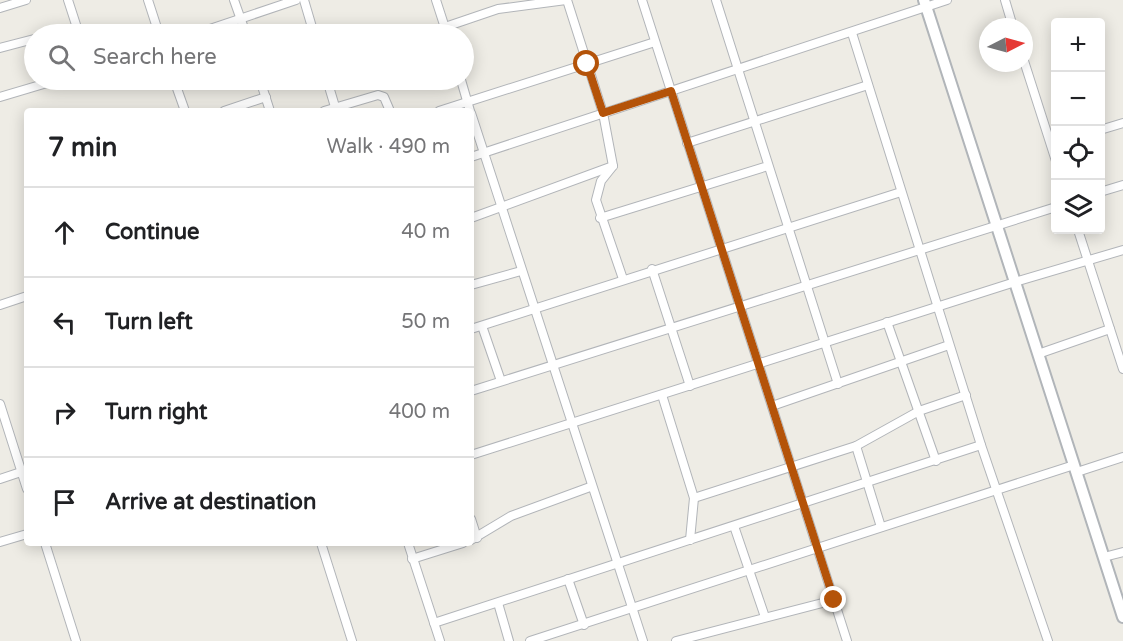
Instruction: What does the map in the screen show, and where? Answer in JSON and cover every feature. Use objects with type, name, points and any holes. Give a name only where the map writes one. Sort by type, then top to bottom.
[{"type":"main road","points":[[926,4],[1123,617]]},
{"type":"street","points":[[0,8],[26,0]]},
{"type":"street","points":[[68,0],[76,24]]},
{"type":"street","points":[[148,0],[156,24]]},
{"type":"street","points":[[234,0],[242,24]]},
{"type":"street","points":[[223,24],[296,0]]},
{"type":"street","points":[[304,0],[311,24]]},
{"type":"street","points":[[436,0],[444,24]]},
{"type":"street","points":[[463,24],[498,9],[566,0],[603,113],[613,166],[601,181],[596,200],[600,218],[623,279]]},
{"type":"street","points":[[642,0],[847,641]]},
{"type":"street","points":[[716,0],[838,384]]},
{"type":"street","points":[[474,156],[852,33],[926,4],[947,0]]},
{"type":"street","points":[[1005,0],[1010,18]]},
{"type":"street","points":[[852,33],[981,445],[1048,641]]},
{"type":"street","points":[[0,48],[24,42]]},
{"type":"street","points":[[447,108],[655,42]]},
{"type":"street","points":[[1028,72],[1051,138]]},
{"type":"street","points":[[687,143],[868,85]]},
{"type":"street","points":[[0,97],[24,90]]},
{"type":"street","points":[[178,90],[184,108]]},
{"type":"street","points":[[264,90],[269,108]]},
{"type":"street","points":[[330,90],[336,108]]},
{"type":"street","points":[[464,90],[470,108]]},
{"type":"street","points":[[339,108],[378,95],[384,97],[389,108]]},
{"type":"street","points":[[234,108],[266,97]]},
{"type":"street","points":[[474,122],[532,308],[642,641]]},
{"type":"street","points":[[1105,129],[1123,123]]},
{"type":"street","points":[[474,217],[613,166]]},
{"type":"street","points":[[600,218],[768,166]]},
{"type":"street","points":[[1105,191],[1123,185]]},
{"type":"street","points":[[474,328],[652,269],[789,229],[901,192]]},
{"type":"street","points":[[474,390],[1051,209]]},
{"type":"street","points":[[1079,234],[1123,369]]},
{"type":"street","points":[[474,454],[887,322],[1123,250]]},
{"type":"street","points":[[652,269],[690,386]]},
{"type":"street","points":[[474,284],[521,271]]},
{"type":"street","points":[[0,305],[24,297]]},
{"type":"street","points":[[887,322],[936,461]]},
{"type":"street","points":[[482,326],[501,381]]},
{"type":"street","points":[[1038,354],[1110,329]]},
{"type":"street","points":[[772,406],[950,345]]},
{"type":"street","points":[[662,394],[694,498],[690,540]]},
{"type":"street","points":[[694,498],[856,446],[919,411],[966,395]]},
{"type":"street","points":[[0,404],[24,471],[0,479]]},
{"type":"street","points":[[434,623],[981,445]]},
{"type":"street","points":[[856,446],[881,527]]},
{"type":"street","points":[[530,641],[881,527],[1075,469],[1123,457]]},
{"type":"street","points":[[474,539],[497,522],[591,487]]},
{"type":"street","points":[[734,526],[765,617]]},
{"type":"street","points":[[0,542],[24,535]]},
{"type":"street","points":[[46,546],[76,641]]},
{"type":"street","points":[[322,546],[352,641]]},
{"type":"street","points":[[409,546],[440,641]]},
{"type":"street","points":[[412,559],[453,546]]},
{"type":"street","points":[[1104,557],[1123,552]]},
{"type":"street","points":[[568,579],[584,625]]},
{"type":"street","points":[[676,641],[834,600]]},
{"type":"street","points":[[498,603],[509,641]]},
{"type":"route","points":[[587,64],[603,113],[671,91],[834,600]]}]
